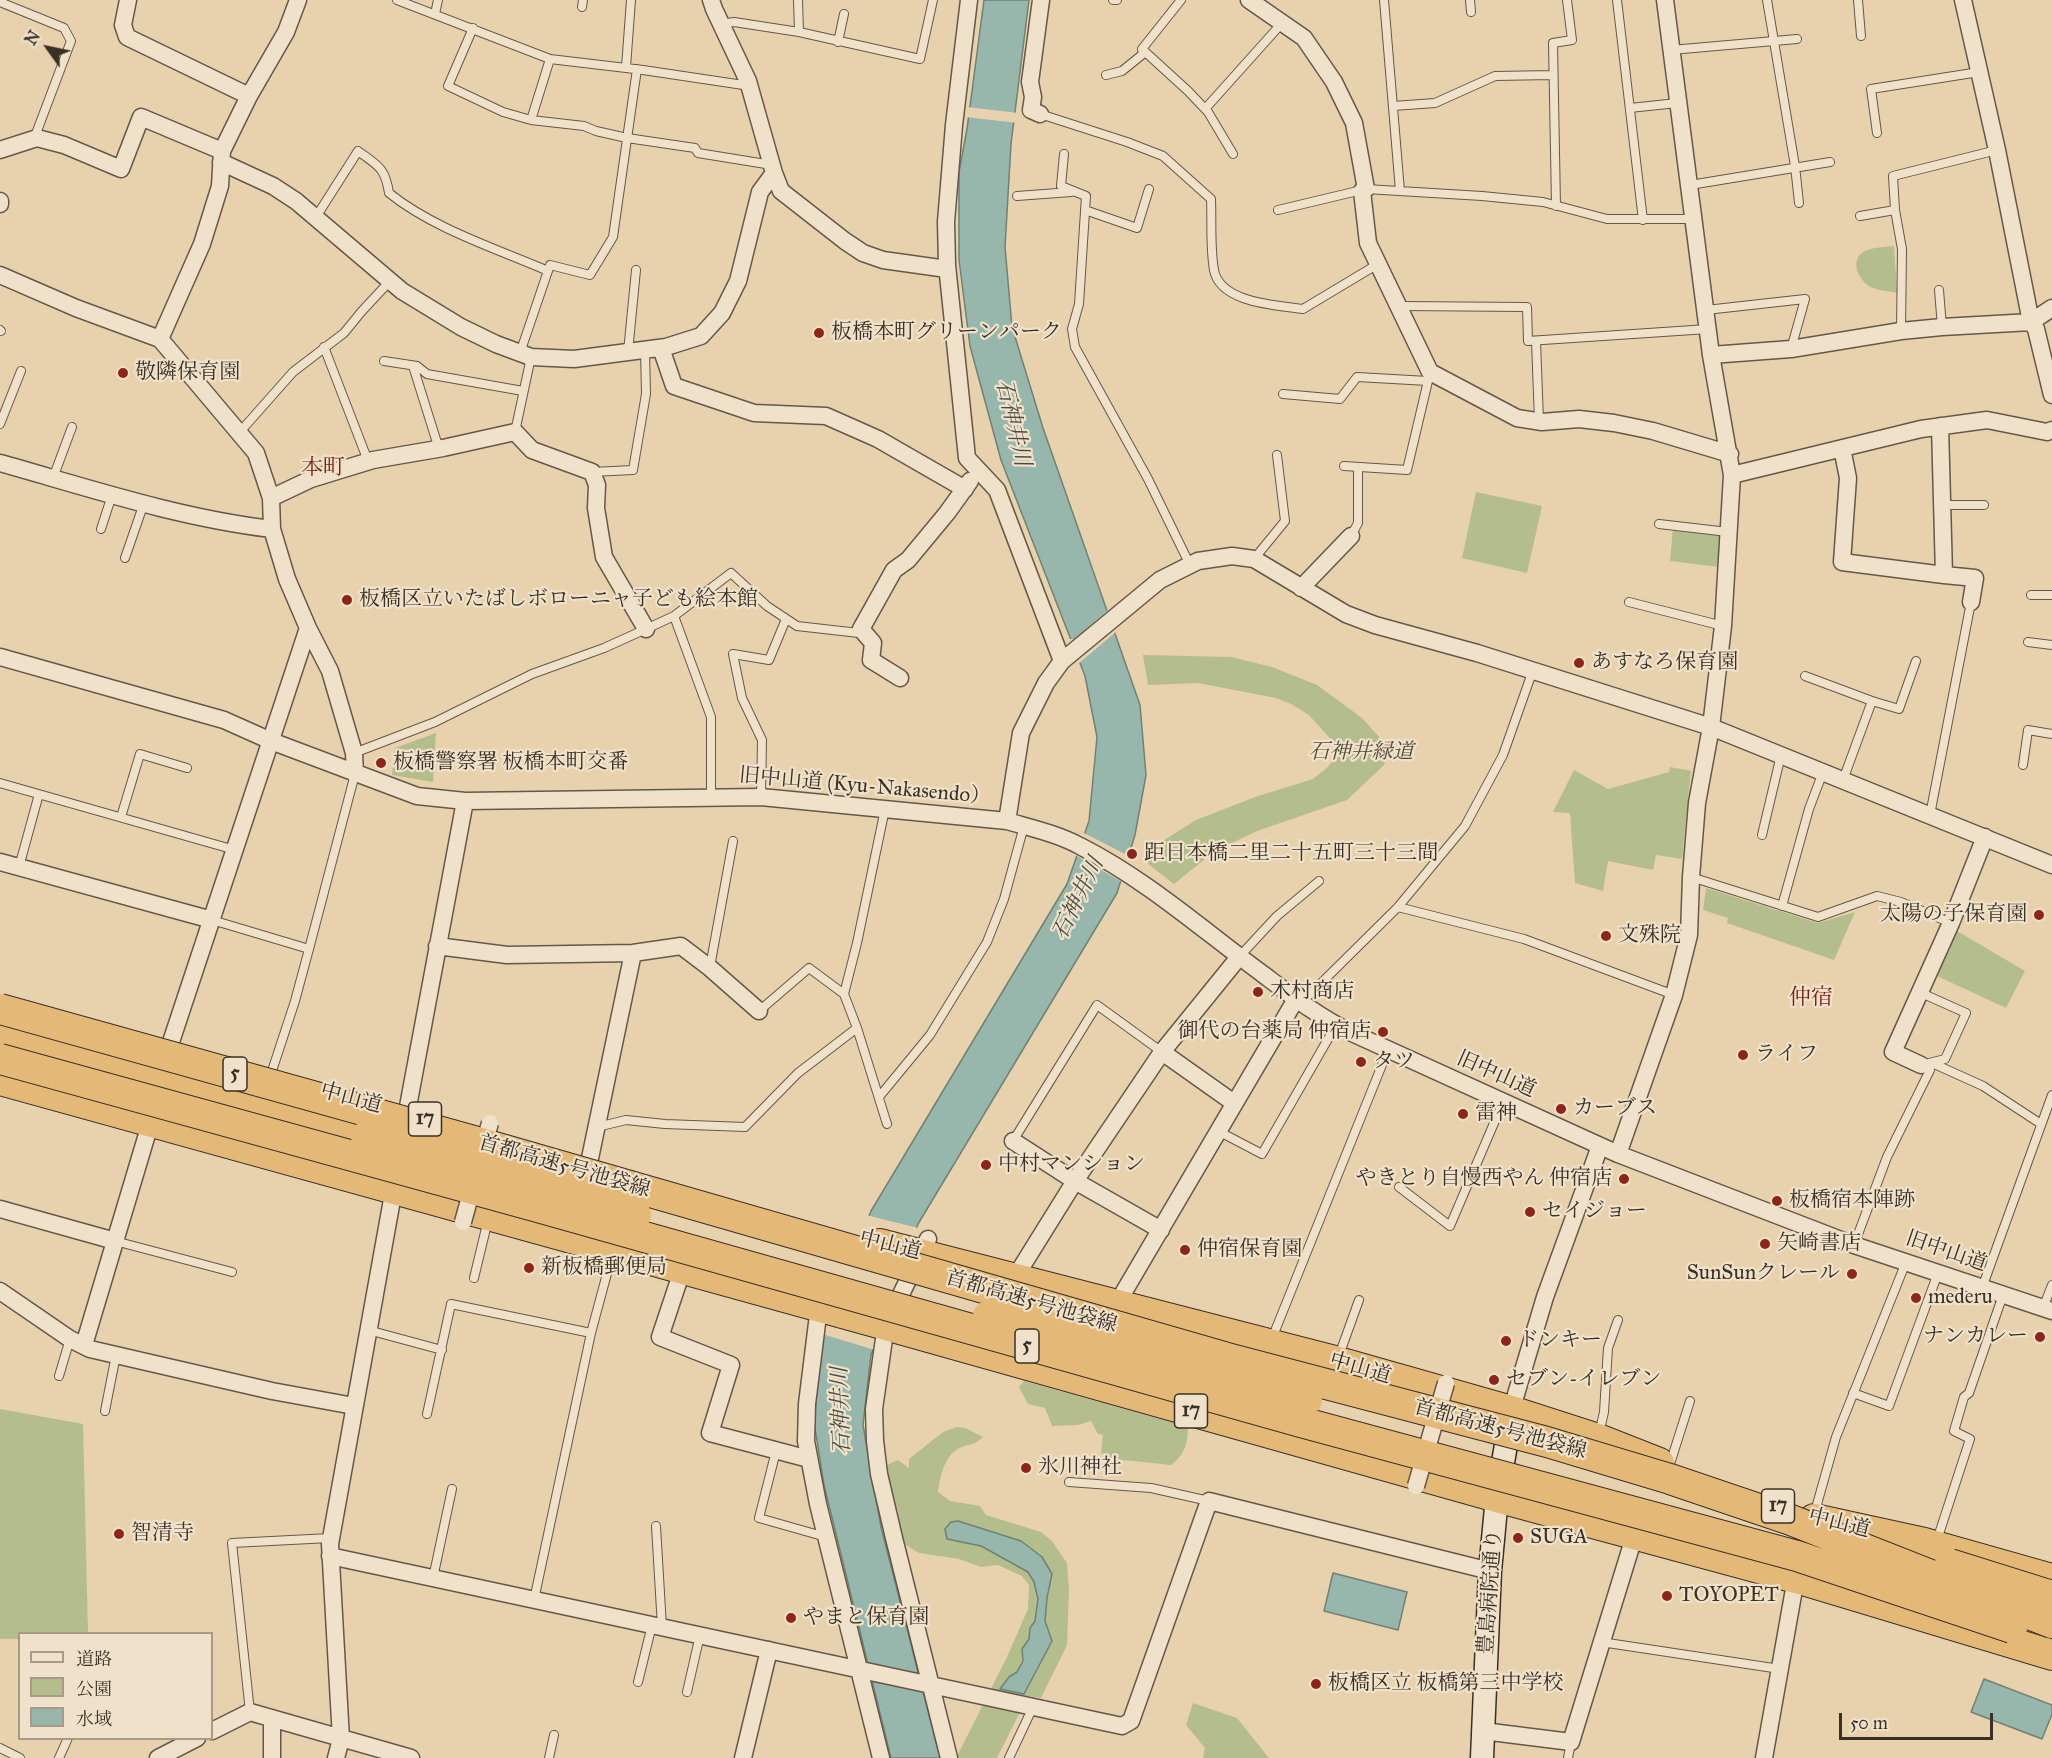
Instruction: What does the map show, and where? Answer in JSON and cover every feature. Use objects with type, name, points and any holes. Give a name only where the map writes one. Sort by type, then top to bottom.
[{"type":"highway","name":"中山道","points":[[0,1004],[850,1236],[921,1249],[1014,1279],[1331,1360],[1511,1411],[1598,1439],[1809,1520],[1935,1546],[2052,1579]]},
{"type":"highway","name":"首都高速5号池袋線","points":[[0,1009],[470,1140],[1227,1358],[1547,1442],[1809,1520],[1864,1549],[2052,1622]]},
{"type":"highway","points":[[0,1037],[557,1188],[681,1231],[849,1284],[1028,1324],[1262,1389],[1537,1454],[1726,1511],[1864,1549]]},
{"type":"highway","name":"首都高速5号池袋線","points":[[0,1059],[538,1207],[1278,1416],[1759,1546],[1797,1567],[2052,1641]]},
{"type":"highway","name":"17","points":[[0,1080],[394,1188],[477,1218],[614,1249],[1497,1497],[1635,1534],[1797,1567],[2052,1655]]},
{"type":"highway","points":[[394,1188],[465,1174],[1440,1440],[1635,1499],[1759,1546]]},
{"type":"highway","points":[[1809,1520],[2052,1596]]},
{"type":"highway","points":[[1809,1520],[1921,1575],[2052,1622]]},
{"type":"highway","points":[[1797,1567],[1927,1584],[2052,1622]]},
{"type":"street","points":[[128,0],[123,25],[127,37],[249,96]]},
{"type":"street","points":[[160,339],[202,244],[220,186],[222,157],[249,96],[286,32],[298,0]]},
{"type":"street","points":[[711,0],[750,86],[781,190],[863,253],[883,260],[947,268]]},
{"type":"street","points":[[969,0],[948,195],[947,268],[967,458],[997,490],[1065,659]]},
{"type":"street","points":[[1040,114],[1031,110],[1033,97],[1030,82],[1041,0]]},
{"type":"street","points":[[1249,0],[1304,38],[1334,81],[1354,123],[1364,190],[1368,243],[1399,306],[1429,377],[1517,418],[1539,421],[1579,419],[1614,423],[1653,430],[1730,454]]},
{"type":"street","points":[[1618,1154],[1674,995],[1689,934],[1697,803],[1711,727],[1723,626],[1732,475],[1711,355],[1665,0]]},
{"type":"street","points":[[1963,0],[1997,150],[2031,322],[2036,329],[2052,395]]},
{"type":"street","points":[[0,150],[34,139],[64,145],[121,169],[141,117],[222,157],[273,186],[316,217],[390,281],[429,309],[460,327],[525,355],[574,359],[645,350],[701,336],[722,313],[738,281],[760,192],[773,169]]},
{"type":"street","points":[[0,275],[76,308],[160,339],[256,453],[271,498],[272,529],[287,579],[330,671],[354,753],[355,774]]},
{"type":"street","points":[[1711,355],[1791,348],[1942,327],[2031,322],[2052,308]]},
{"type":"street","points":[[645,350],[674,386],[754,413],[826,416],[878,439],[965,489]]},
{"type":"street","points":[[1732,475],[1940,426],[1988,420],[2047,432],[2052,430]]},
{"type":"street","points":[[1940,426],[1944,575]]},
{"type":"street","points":[[271,498],[311,479],[368,461],[439,449],[515,432],[532,450],[592,472],[597,485],[597,508],[604,557],[646,629]]},
{"type":"street","points":[[1842,448],[1848,478],[1842,562],[1975,578],[1971,602]]},
{"type":"street","points":[[0,463],[144,503],[245,526],[272,529]]},
{"type":"street","points":[[900,678],[871,660],[873,643],[861,629],[894,570],[908,560],[965,489],[978,469]]},
{"type":"street","points":[[1301,588],[1351,536]]},
{"type":"street","points":[[1007,821],[1022,733],[1046,682],[1065,659],[1160,580],[1198,561],[1232,556],[1254,559],[1346,614],[1375,625],[1533,670],[1711,727],[2052,865]]},
{"type":"street","points":[[168,1051],[308,628]]},
{"type":"street","name":"旧中山道 (Kyu-Nakasendo）","points":[[0,657],[224,720],[271,741],[417,796],[465,801],[761,797],[1007,821],[1078,844],[1127,873]]},
{"type":"street","points":[[336,1758],[341,1739],[330,1538],[465,801]]},
{"type":"street","points":[[1926,1064],[1893,1052],[1951,923],[1985,837]]},
{"type":"street","points":[[0,862],[212,920]]},
{"type":"street","name":"旧中山道","points":[[1127,873],[1298,1001],[1336,1026],[1618,1154],[1854,1245],[2047,1310]]},
{"type":"street","points":[[437,946],[507,955],[633,953],[681,946],[759,1011]]},
{"type":"street","points":[[589,1163],[633,953]]},
{"type":"street","points":[[1014,1279],[1075,1181],[1162,1052],[1239,957]]},
{"type":"street","points":[[1120,1305],[1122,1295],[1218,1130],[1298,1001]]},
{"type":"street","points":[[1162,1052],[1234,1103]]},
{"type":"street","points":[[77,1342],[115,1241],[151,1121]]},
{"type":"street","points":[[477,1218],[490,1123]]},
{"type":"street","points":[[1013,1141],[1075,1181],[1161,1230]]},
{"type":"street","points":[[1511,1411],[1545,1297],[1600,1146]]},
{"type":"street","points":[[0,1209],[115,1241]]},
{"type":"street","points":[[921,1249],[886,1325],[874,1409],[876,1452],[927,1684],[949,1758]]},
{"type":"street","points":[[683,1268],[660,1337],[731,1365],[710,1433],[809,1459]]},
{"type":"street","points":[[0,1291],[90,1349],[272,1391],[354,1406]]},
{"type":"street","points":[[822,1308],[807,1404],[806,1441],[827,1538],[863,1670],[881,1758]]},
{"type":"street","points":[[1416,1486],[1446,1383]]},
{"type":"street","name":"豊島病院通り","points":[[1482,1758],[1490,1571],[1497,1497],[1511,1411]]},
{"type":"street","points":[[330,1556],[1122,1726],[1131,1721],[1209,1501],[1490,1571]]},
{"type":"street","points":[[1483,1731],[1569,1750],[1635,1534]]},
{"type":"street","points":[[1764,1758],[1797,1567]]},
{"type":"street","points":[[743,1758],[769,1650]]},
{"type":"street","points":[[213,1730],[250,1712],[411,1758]]},
{"type":"street","points":[[272,1719],[272,1758]]},
{"type":"street","points":[[158,1758],[176,1743]]},
{"type":"lane","points":[[397,0],[550,58],[750,86]]},
{"type":"lane","points":[[435,14],[438,0]]},
{"type":"lane","points":[[626,68],[631,0]]},
{"type":"lane","points":[[798,0],[799,32]]},
{"type":"lane","points":[[721,24],[734,22],[799,32],[920,59],[933,0]]},
{"type":"lane","points":[[1106,75],[1122,71],[1143,54],[1142,49],[1181,0]]},
{"type":"lane","points":[[1384,0],[1400,191]]},
{"type":"lane","points":[[1470,0],[1470,12]]},
{"type":"lane","points":[[1557,206],[1553,43],[1572,40],[1567,0]]},
{"type":"lane","points":[[1617,0],[1643,220]]},
{"type":"lane","points":[[1767,0],[1796,166],[1799,203]]},
{"type":"lane","points":[[1858,0],[1861,36]]},
{"type":"lane","points":[[0,2],[64,28],[71,41],[34,139]]},
{"type":"lane","points":[[838,42],[844,14]]},
{"type":"lane","points":[[1205,109],[1282,23]]},
{"type":"lane","points":[[473,28],[448,86],[503,112],[531,120],[584,126],[627,138],[695,148],[698,153],[773,169]]},
{"type":"lane","points":[[1671,50],[1797,39]]},
{"type":"lane","points":[[1142,49],[1205,109],[1233,154]]},
{"type":"lane","points":[[531,120],[550,58]]},
{"type":"lane","points":[[515,432],[524,391],[525,355],[550,265],[591,275],[613,237],[637,69]]},
{"type":"lane","points":[[1877,133],[1871,89],[1979,72]]},
{"type":"lane","points":[[1393,106],[1435,103],[1495,76],[1553,75]]},
{"type":"lane","points":[[1630,108],[1677,103]]},
{"type":"lane","points":[[1040,114],[1163,156],[1210,199],[1214,272],[1227,292],[1254,302],[1303,309],[1378,264]]},
{"type":"lane","points":[[1901,332],[1902,249],[1893,176],[1997,150]]},
{"type":"lane","points":[[316,217],[358,151],[382,168],[387,180],[388,194],[401,203],[431,220],[548,271]]},
{"type":"lane","points":[[1064,154],[1061,186],[1086,196],[1079,304],[1072,329],[1075,346],[1148,479],[1190,565]]},
{"type":"lane","points":[[1690,185],[1830,162]]},
{"type":"lane","points":[[1085,210],[1137,228],[1149,189]]},
{"type":"lane","points":[[1278,210],[1364,190],[1482,196],[1543,202],[1607,219],[1693,219]]},
{"type":"lane","points":[[1017,196],[1075,192]]},
{"type":"lane","points":[[1860,216],[1896,210]]},
{"type":"lane","points":[[592,472],[633,470],[646,394],[645,350],[636,270]]},
{"type":"lane","points":[[239,433],[293,372],[345,333],[390,281]]},
{"type":"lane","points":[[1939,290],[1942,327]]},
{"type":"lane","points":[[1706,310],[1805,298],[1791,348]]},
{"type":"lane","points":[[1399,306],[1527,307],[1528,341],[1709,329]]},
{"type":"lane","points":[[1536,341],[1539,421]]},
{"type":"lane","points":[[324,347],[368,461]]},
{"type":"lane","points":[[384,361],[413,366],[427,374],[524,391]]},
{"type":"lane","points":[[413,366],[439,449]]},
{"type":"lane","points":[[0,424],[21,371]]},
{"type":"lane","points":[[1283,394],[1340,399],[1357,377],[1429,377],[1407,470],[1344,466]]},
{"type":"lane","points":[[53,478],[72,427]]},
{"type":"lane","points":[[1254,559],[1285,521],[1276,455]]},
{"type":"lane","points":[[1351,536],[1358,523],[1358,467]]},
{"type":"lane","points":[[102,529],[112,495]]},
{"type":"lane","points":[[125,558],[144,503]]},
{"type":"lane","points":[[1942,505],[1984,505]]},
{"type":"lane","points":[[1659,524],[1728,532]]},
{"type":"lane","points":[[354,753],[435,722],[532,674],[604,648],[674,616],[730,573],[767,606],[797,626],[859,633],[861,629]]},
{"type":"lane","points":[[2031,595],[2052,596]]},
{"type":"lane","points":[[1629,602],[1723,626]]},
{"type":"lane","points":[[1930,815],[1971,602]]},
{"type":"lane","points":[[674,616],[711,717],[711,798]]},
{"type":"lane","points":[[761,797],[762,740],[742,698],[734,654],[769,660],[786,619]]},
{"type":"lane","points":[[2028,642],[2052,645]]},
{"type":"lane","points":[[1805,676],[1899,709],[1916,661]]},
{"type":"lane","points":[[1298,1001],[1398,907],[1465,826],[1503,755],[1533,670]]},
{"type":"lane","points":[[1844,780],[1872,701]]},
{"type":"lane","points":[[2023,765],[2028,730],[2052,734]]},
{"type":"lane","points":[[121,817],[140,754],[187,768]]},
{"type":"lane","points":[[1762,835],[1781,755]]},
{"type":"lane","points":[[1782,906],[1809,809],[1823,772]]},
{"type":"lane","points":[[270,1077],[295,1001],[355,774]]},
{"type":"lane","points":[[0,783],[235,850]]},
{"type":"lane","points":[[19,867],[39,794]]},
{"type":"lane","points":[[844,994],[885,809]]},
{"type":"lane","points":[[879,1097],[930,1035],[987,942],[1004,899],[1024,826]]},
{"type":"lane","points":[[710,968],[733,841]]},
{"type":"lane","points":[[1691,877],[1818,917],[1877,896],[1902,902],[1951,923]]},
{"type":"lane","points":[[1239,957],[1277,916],[1318,881]]},
{"type":"lane","points":[[1398,907],[1524,939],[1674,995]]},
{"type":"lane","points":[[212,920],[309,949]]},
{"type":"lane","points":[[759,1011],[809,969],[844,994],[887,1124]]},
{"type":"lane","points":[[1919,993],[1966,1014],[1945,1059],[1926,1064]]},
{"type":"lane","points":[[1013,1141],[1097,1005],[1162,1052]]},
{"type":"lane","points":[[1218,1130],[1262,1154],[1336,1026]]},
{"type":"lane","points":[[596,1127],[626,1120],[745,1127],[798,1073],[857,1028]]},
{"type":"lane","points":[[1264,1343],[1275,1331],[1388,1050]]},
{"type":"lane","points":[[1926,1064],[1983,1086],[2041,1124]]},
{"type":"lane","points":[[1854,1245],[1887,1157],[1930,1070],[1926,1064]]},
{"type":"lane","points":[[1982,1287],[2052,1095]]},
{"type":"lane","points":[[1399,1187],[1450,1226],[1503,1102]]},
{"type":"lane","points":[[474,1278],[477,1218]]},
{"type":"lane","points":[[115,1241],[232,1272]]},
{"type":"lane","points":[[534,1600],[591,1333],[614,1249]]},
{"type":"lane","points":[[1809,1520],[1836,1437],[1905,1262]]},
{"type":"lane","points":[[1853,1393],[1889,1406],[1938,1273]]},
{"type":"lane","points":[[2047,1310],[2052,1285]]},
{"type":"lane","points":[[1935,1546],[1970,1439],[1954,1431],[1964,1397],[1969,1393],[2003,1295]]},
{"type":"lane","points":[[1331,1360],[1341,1350],[1359,1300]]},
{"type":"lane","points":[[427,1414],[451,1304],[591,1333]]},
{"type":"lane","points":[[1598,1439],[1604,1412],[1608,1348],[1618,1320]]},
{"type":"lane","points":[[368,1330],[442,1350]]},
{"type":"lane","points":[[59,1376],[77,1342]]},
{"type":"lane","points":[[105,1411],[116,1355]]},
{"type":"lane","points":[[1669,1467],[1690,1401]]},
{"type":"lane","points":[[776,1450],[759,1518],[827,1538]]},
{"type":"lane","points":[[1070,1482],[1151,1488],[1209,1501]]},
{"type":"lane","points":[[433,1578],[452,1489]]},
{"type":"lane","points":[[638,1682],[657,1626],[656,1526]]},
{"type":"lane","points":[[250,1712],[232,1543],[330,1538]]},
{"type":"lane","points":[[687,1692],[700,1635]]},
{"type":"lane","points":[[1601,1642],[1780,1669]]},
{"type":"lane","points":[[1009,1758],[1030,1706]]},
{"type":"lane","points":[[549,1758],[554,1735]]},
{"type":"lane","points":[[59,1758],[65,1740]]},
{"type":"lane","points":[[0,1748],[21,1758]]},
{"type":"green space","points":[[1894,246],[1897,293],[1879,290],[1868,285],[1857,271],[1856,265],[1857,259],[1865,251]]},
{"type":"green space","points":[[1476,492],[1542,506],[1527,573],[1462,558]]},
{"type":"green space","points":[[1673,528],[1719,535],[1719,567],[1670,561]]},
{"type":"green space","name":"石神井緑道","points":[[1143,655],[1231,657],[1272,667],[1317,685],[1362,718],[1389,748],[1384,765],[1347,800],[1257,831],[1215,851],[1174,884],[1148,864],[1153,847],[1196,820],[1258,796],[1313,779],[1328,767],[1337,755],[1336,745],[1309,715],[1276,698],[1198,683],[1148,685]]},
{"type":"green space","points":[[436,733],[433,782],[392,775],[395,748]]},
{"type":"green space","points":[[1670,767],[1691,771],[1682,859],[1656,855],[1653,870],[1608,861],[1603,891],[1575,883],[1570,813],[1553,812],[1574,770],[1608,789],[1669,772]]},
{"type":"green space","points":[[1706,888],[1818,923],[1855,912],[1834,960],[1727,923],[1728,918],[1703,910]]},
{"type":"green space","points":[[1957,931],[2025,971],[2006,1008],[1937,976]]},
{"type":"green space","points":[[1024,1381],[1182,1425],[1188,1430],[1184,1450],[1171,1465],[1114,1459],[1101,1453],[1103,1435],[1098,1434],[1091,1421],[1078,1425],[1052,1426],[1045,1408],[1028,1404],[1019,1387]]},
{"type":"green space","points":[[0,1409],[83,1424],[88,1632],[18,1632],[18,1639],[0,1639]]},
{"type":"green space","points":[[957,1427],[965,1428],[983,1437],[951,1454],[942,1472],[938,1492],[950,1501],[980,1506],[986,1515],[1041,1532],[1052,1541],[1067,1563],[1069,1590],[1067,1645],[1041,1698],[1028,1696],[997,1758],[956,1758],[1006,1659],[1028,1609],[1029,1585],[1022,1576],[998,1565],[981,1567],[959,1559],[919,1553],[906,1545],[899,1530],[898,1510],[895,1507],[887,1465],[898,1460],[909,1468],[909,1459],[943,1432]]},
{"type":"green space","points":[[1193,1703],[1237,1718],[1269,1758],[1203,1758],[1205,1748],[1186,1725]]},
{"type":"water","name":"石神井川","points":[[984,0],[1029,0],[1011,144],[1005,247],[1012,327],[1043,428],[1140,705],[1146,775],[1135,835],[1117,893],[918,1224],[871,1355],[863,1425],[881,1527],[940,1758],[891,1758],[824,1485],[814,1422],[819,1343],[871,1211],[1067,884],[1089,821],[1097,737],[1085,676],[1001,460],[970,346],[959,260],[959,172]]},
{"type":"water","points":[[958,1521],[1021,1541],[1042,1557],[1052,1574],[1045,1621],[1052,1641],[1024,1694],[1000,1689],[1009,1677],[1017,1672],[1023,1661],[1022,1649],[1029,1639],[1030,1628],[1035,1621],[1038,1599],[1034,1582],[1028,1572],[981,1546],[947,1539],[945,1529],[951,1522]]},
{"type":"water","points":[[1333,1573],[1407,1592],[1398,1630],[1324,1611]]},
{"type":"water","points":[[1984,1679],[2052,1705],[2052,1714],[2042,1739],[1971,1712]]},
{"type":"pier","points":[[967,107],[1018,113],[1017,123],[966,117]]},
{"type":"pier","points":[[1109,609],[1117,631],[1077,665],[1067,639],[1075,639]]},
{"type":"pier","points":[[1082,832],[1131,857],[1122,882],[1075,855]]},
{"type":"pier","points":[[866,1215],[918,1228],[875,1350],[819,1333]]},
{"type":"place","name":"板橋本町グリーンパーク","points":[[819,333]]},
{"type":"place","name":"敬隣保育園","points":[[123,373]]},
{"type":"place","name":"板橋区立いたばしボローニャ子ども絵本館","points":[[347,600]]},
{"type":"place","name":"あすなろ保育園","points":[[1579,663]]},
{"type":"place","name":"板橋警察署 板橋本町交番","points":[[381,763]]},
{"type":"place","name":"距日本橋二里二十五町三十三間","points":[[1132,854]]},
{"type":"place","name":"太陽の子保育園","points":[[2039,915]]},
{"type":"place","name":"文殊院","points":[[1606,936]]},
{"type":"place","name":"木村商店","points":[[1258,992]]},
{"type":"place","name":"御代の台薬局 仲宿店","points":[[1383,1032]]},
{"type":"place","name":"ライフ","points":[[1743,1055]]},
{"type":"place","name":"タツ","points":[[1361,1062]]},
{"type":"place","name":"カーブス","points":[[1561,1109]]},
{"type":"place","name":"雷神","points":[[1463,1114]]},
{"type":"place","name":"中村マンション","points":[[986,1165]]},
{"type":"place","name":"やきとり自慢西やん 仲宿店","points":[[1624,1179]]},
{"type":"place","name":"板橋宿本陣跡","points":[[1777,1201]]},
{"type":"place","name":"セイジョー","points":[[1530,1212]]},
{"type":"place","name":"矢崎書店","points":[[1765,1244]]},
{"type":"place","name":"仲宿保育園","points":[[1185,1250]]},
{"type":"place","name":"新板橋郵便局","points":[[529,1268]]},
{"type":"place","name":"SunSunクレール","points":[[1852,1274]]},
{"type":"place","name":"mederu","points":[[1916,1298]]},
{"type":"place","name":"ナンカレー","points":[[2040,1337]]},
{"type":"place","name":"ドンキー","points":[[1506,1341]]},
{"type":"place","name":"セブン-イレブン","points":[[1494,1380]]},
{"type":"place","name":"氷川神社","points":[[1026,1468]]},
{"type":"place","name":"智清寺","points":[[119,1534]]},
{"type":"place","name":"SUGA","points":[[1518,1538]]},
{"type":"place","name":"TOYOPET","points":[[1667,1596]]},
{"type":"place","name":"やまと保育園","points":[[791,1618]]},
{"type":"place","name":"板橋区立 板橋第三中学校","points":[[1316,1684]]},
{"type":"district","name":"本町","points":[[323,469]]},
{"type":"district","name":"仲宿","points":[[1811,999]]}]
